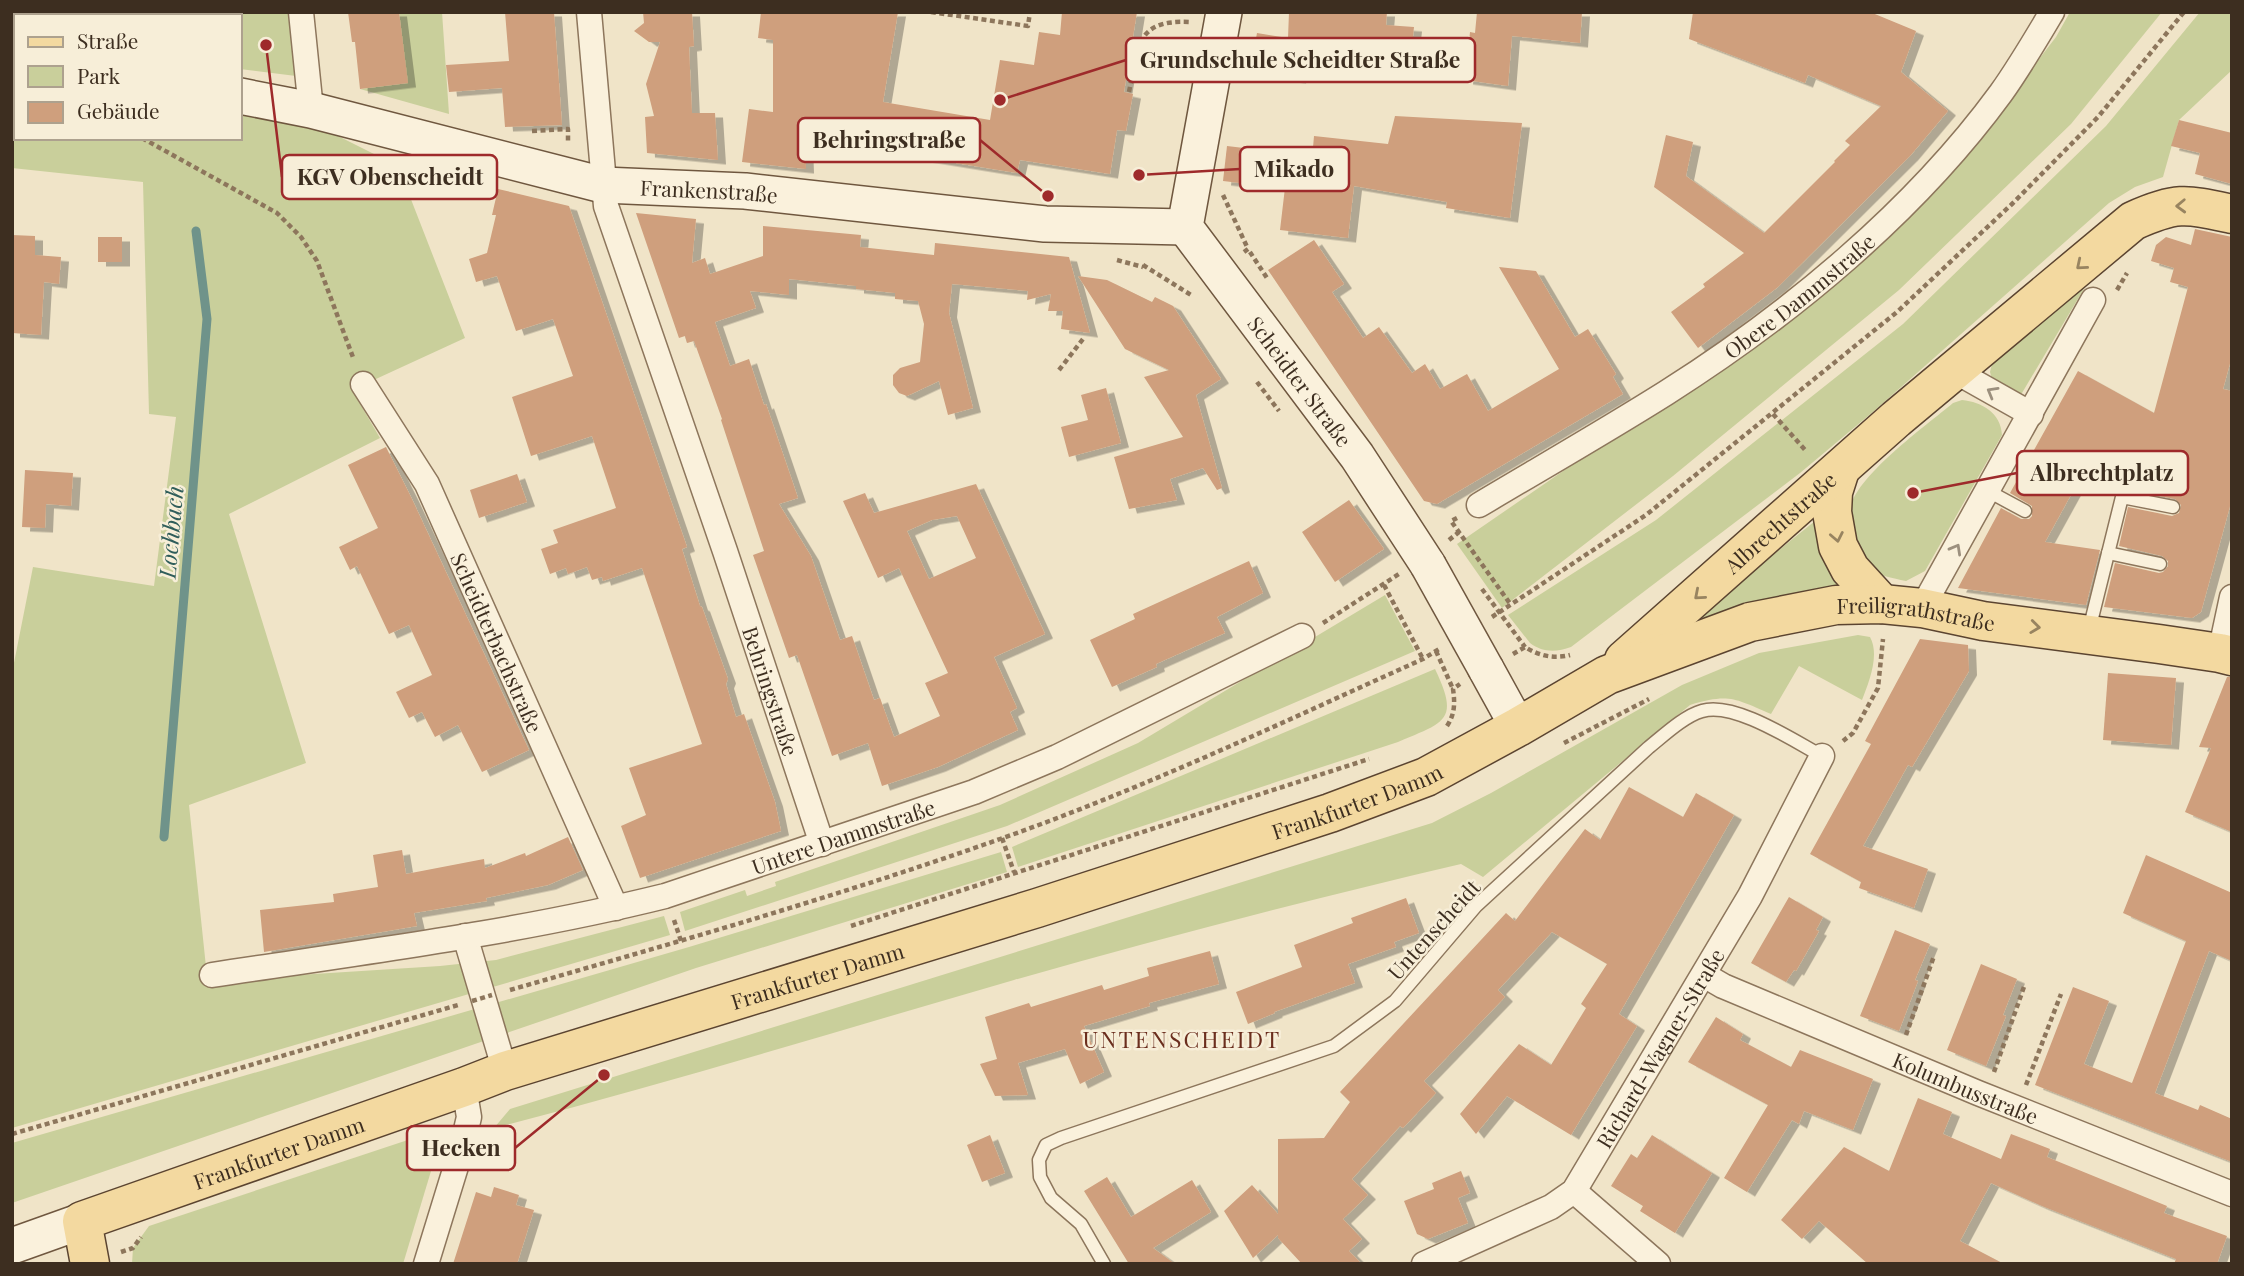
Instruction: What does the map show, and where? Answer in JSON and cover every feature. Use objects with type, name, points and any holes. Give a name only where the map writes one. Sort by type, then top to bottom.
[{"type":"main road","name":"Albrechtstraße","points":[[1607,675],[1825,463],[1953,370],[2133,221],[2162,208],[2188,205],[2232,214]]},
{"type":"main road","points":[[1825,463],[1833,492],[1832,512],[1838,546],[1850,569],[1883,616]]},
{"type":"main road","name":"Freiligrathstraße","points":[[1607,675],[1750,622],[1836,605],[1883,616],[1922,608],[1983,621],[2226,654]]},
{"type":"main road","name":"Frankfurter Damm","points":[[82,1221],[464,1087],[505,1070],[1037,908],[1330,813],[1426,777],[1607,675]]},
{"type":"main road","points":[[82,1221],[90,1264]]},
{"type":"street","points":[[301,12],[311,110]]},
{"type":"street","name":"Behringstraße","points":[[589,12],[606,206],[822,844]]},
{"type":"street","name":"Obere Dammstraße","points":[[1479,505],[1667,392],[1776,316],[1867,241],[1943,163],[2001,93],[2052,12]]},
{"type":"street","points":[[1185,227],[1210,17]]},
{"type":"street","name":"Frankenstraße","points":[[242,96],[311,110],[603,185],[744,191],[1045,224],[1185,227]]},
{"type":"street","name":"Scheidter Straße","points":[[1185,227],[1432,555],[1486,669],[1518,727]]},
{"type":"street","points":[[1922,608],[2093,300]]},
{"type":"street","points":[[1953,370],[2031,414]]},
{"type":"street","name":"Scheidterbachstraße","points":[[363,384],[427,484],[616,908]]},
{"type":"street","points":[[2226,654],[2232,597]]},
{"type":"street","name":"Untere Dammstraße","points":[[212,975],[465,936],[616,908],[664,896],[974,792],[1057,757],[1302,636]]},
{"type":"street","name":"Richard-Wagner-Straße","points":[[1424,1264],[1551,1207],[1574,1191],[1750,896],[1822,756]]},
{"type":"street","points":[[465,936],[505,1070]]},
{"type":"street","name":"Kolumbusstraße","points":[[1704,975],[1723,986],[1986,1096],[2232,1194]]},
{"type":"street","points":[[426,1264],[469,1117],[464,1087]]},
{"type":"street","points":[[1574,1191],[1658,1264]]},
{"type":"street","name":"Frankfurter Damm","points":[[12,1246],[82,1221]]},
{"type":"lane","points":[[1988,491],[2025,511]]},
{"type":"lane","points":[[2088,634],[2122,497],[2173,507]]},
{"type":"lane","points":[[2108,553],[2160,564]]},
{"type":"lane","name":"Untenscheidt","points":[[1104,1264],[1081,1224],[1051,1198],[1040,1177],[1039,1160],[1046,1145],[1334,1046],[1395,1001],[1476,905],[1648,748],[1703,710],[1724,710],[1748,718],[1822,756]]},
{"type":"path","points":[[931,12],[1028,26],[1030,12]]},
{"type":"path","points":[[1489,619],[1646,515],[1897,312],[2013,203],[2098,117],[2184,12]]},
{"type":"path","points":[[1129,92],[1138,46],[1151,29],[1161,23],[1210,17]]},
{"type":"path","points":[[146,140],[277,214],[301,237],[317,261],[363,384]]},
{"type":"path","points":[[1059,370],[1083,339]]},
{"type":"path","points":[[1773,414],[1825,463]]},
{"type":"path","points":[[1302,636],[1432,555],[1460,532],[1511,605]]},
{"type":"path","points":[[1476,581],[1525,648]]},
{"type":"path","points":[[1384,584],[1423,659]]},
{"type":"path","points":[[1822,756],[1853,733],[1878,688],[1883,616]]},
{"type":"path","points":[[472,1001],[833,894],[1002,838],[1162,777],[1423,659],[1446,645]]},
{"type":"path","points":[[1553,749],[1658,694]]},
{"type":"path","points":[[1002,838],[1014,872],[1379,756]]},
{"type":"path","points":[[1897,1059],[1934,956]]},
{"type":"path","points":[[1986,1096],[2025,984]]},
{"type":"path","points":[[2016,1108],[2061,994]]},
{"type":"path","points":[[12,1134],[459,1005]]},
{"type":"green space","points":[[12,12],[288,12],[296,76],[242,69],[242,14],[14,14],[12,37]]},
{"type":"green space","points":[[399,12],[442,12],[449,114],[360,89],[407,83]]},
{"type":"green space","points":[[2070,12],[2162,12],[2071,124],[1899,290],[1673,476],[1502,608],[1457,544],[1875,249],[1954,170],[2056,37]]},
{"type":"green space","points":[[2200,12],[2232,12],[2232,70],[2179,120],[2163,177],[2135,187],[2109,203],[1800,473],[1571,647],[1550,651],[1530,643],[1508,615],[1656,520],[1903,324],[2106,126]]},
{"type":"green space","points":[[14,94],[14,140],[242,140],[242,109],[300,117],[398,166],[465,338],[352,390],[380,438],[229,514],[306,763],[189,805],[208,986],[267,977],[496,960],[664,916],[670,935],[12,1128],[12,673],[33,567],[154,586],[176,417],[149,414],[143,182],[12,168]]},
{"type":"green space","points":[[2085,287],[2022,393],[2018,394],[1992,379],[1992,364]]},
{"type":"green space","points":[[1962,400],[1977,403],[1989,410],[1998,421],[2002,435],[1925,571],[1906,581],[1880,574],[1868,566],[1860,552],[1850,518],[1854,497],[1893,453],[1953,403]]},
{"type":"green space","points":[[1815,521],[1843,587],[1703,621],[1701,615],[1704,610]]},
{"type":"green space","points":[[1385,595],[1415,651],[1007,826],[685,931],[680,912],[745,890],[747,896],[776,886],[775,882],[1000,805],[1138,743]]},
{"type":"green space","points":[[1858,635],[1870,637],[1874,652],[1868,685],[1862,700],[1799,666],[1771,714],[1732,699],[1714,699],[1690,705],[1483,877],[1461,864],[1293,905],[1070,964],[690,1075],[494,1128],[510,1109],[1432,823],[1491,793],[1682,685],[1759,653]]},
{"type":"green space","points":[[1435,669],[1443,686],[1447,710],[1444,718],[1427,729],[1398,742],[1018,867],[1012,847]]},
{"type":"green space","points":[[1001,852],[1007,872],[696,968],[12,1203],[12,1143],[689,947]]},
{"type":"green space","points":[[444,1128],[403,1264],[132,1264],[133,1248],[149,1226]]},
{"type":"building","points":[[348,12],[399,12],[408,83],[360,89],[355,42],[352,42]]},
{"type":"building","points":[[505,12],[554,12],[562,125],[505,127],[502,88],[449,92],[446,65],[509,61]]},
{"type":"building","points":[[643,12],[692,12],[694,46],[689,47],[692,113],[715,113],[718,160],[647,153],[645,117],[654,116],[646,84],[660,42],[649,42],[634,31],[644,23]]},
{"type":"building","points":[[761,12],[898,12],[883,102],[990,120],[1000,60],[1034,65],[1039,32],[1060,35],[1062,12],[1137,12],[1124,92],[1133,94],[1126,131],[1117,130],[1110,174],[1020,160],[1017,173],[894,153],[893,158],[805,140],[806,169],[742,162],[749,109],[773,112],[773,40],[758,38]]},
{"type":"building","points":[[1289,12],[1387,12],[1386,25],[1414,27],[1409,73],[1301,64],[1298,79],[1250,71],[1257,33],[1288,38]]},
{"type":"building","points":[[1477,12],[1582,12],[1580,43],[1512,36],[1508,86],[1465,80],[1470,32],[1475,33]]},
{"type":"building","points":[[1693,12],[1870,12],[1916,31],[1901,72],[1948,111],[1910,156],[1778,287],[1698,348],[1671,312],[1744,253],[1654,187],[1666,135],[1693,142],[1686,176],[1764,233],[1835,162],[1850,145],[1845,141],[1881,106],[1808,75],[1805,83],[1689,39]]},
{"type":"building","points":[[1395,116],[1522,123],[1510,218],[1446,208],[1447,202],[1354,186],[1348,238],[1280,230],[1286,179],[1310,182],[1314,136],[1388,144]]},
{"type":"building","points":[[2179,120],[2232,133],[2232,184],[2195,174],[2200,153],[2171,146]]},
{"type":"building","points":[[1227,146],[1261,150],[1257,185],[1223,181]]},
{"type":"building","points":[[498,189],[569,206],[687,547],[682,549],[728,679],[726,684],[736,717],[744,714],[775,802],[781,831],[640,878],[621,826],[646,815],[629,768],[702,744],[642,568],[603,581],[602,577],[592,580],[587,567],[568,574],[566,568],[550,574],[541,549],[558,543],[553,530],[616,508],[592,436],[531,456],[512,397],[573,376],[553,319],[516,331],[497,276],[476,282],[469,259],[487,253],[496,215],[492,215]]},
{"type":"building","points":[[636,213],[696,219],[692,263],[705,258],[710,274],[763,256],[763,226],[861,235],[860,247],[934,255],[935,243],[1069,257],[1090,333],[1061,329],[1063,311],[1048,311],[1051,294],[1027,300],[1028,291],[952,284],[949,313],[973,408],[948,415],[939,381],[907,396],[899,393],[893,385],[893,375],[900,368],[920,362],[924,324],[918,301],[895,299],[895,293],[856,289],[856,286],[789,279],[789,295],[750,291],[756,308],[715,322],[730,366],[749,359],[798,498],[779,504],[811,556],[840,640],[852,636],[874,700],[880,698],[894,737],[940,716],[925,683],[948,673],[899,568],[878,578],[843,501],[865,493],[874,513],[976,484],[1045,634],[994,657],[1017,708],[1010,712],[1018,730],[938,767],[882,786],[868,743],[832,756],[797,655],[789,658],[753,555],[764,551],[694,341],[687,343],[685,336],[679,338]],"holes":[[[957,516],[976,558],[929,579],[907,531],[932,520]]]},
{"type":"building","points":[[2195,229],[2232,237],[2232,356],[2223,389],[2232,391],[2232,499],[2201,612],[2192,618],[2104,607],[2115,563],[2159,573],[2168,566],[2168,561],[2162,556],[2119,546],[2128,507],[2172,516],[2179,513],[2181,505],[2175,499],[2124,489],[2083,473],[2045,542],[2100,550],[2086,605],[1958,588],[2001,508],[2021,519],[2029,519],[2032,516],[2032,506],[2010,493],[2078,371],[2154,413],[2188,287],[2170,282],[2174,268],[2151,261],[2156,245],[2166,237],[2191,245]]},
{"type":"building","points":[[12,235],[35,236],[35,255],[61,257],[59,284],[44,282],[41,335],[12,333]]},
{"type":"building","points":[[98,237],[122,237],[122,262],[98,262]]},
{"type":"building","points":[[1314,240],[1344,284],[1332,292],[1363,338],[1379,327],[1412,373],[1425,364],[1440,389],[1467,374],[1488,411],[1559,369],[1499,267],[1536,271],[1575,337],[1588,329],[1616,374],[1613,377],[1623,394],[1437,504],[1424,501],[1268,270]]},
{"type":"building","points":[[1078,276],[1107,280],[1152,302],[1155,297],[1173,306],[1221,379],[1196,395],[1222,488],[1217,490],[1203,468],[1170,479],[1177,500],[1129,509],[1114,457],[1183,437],[1144,377],[1169,370],[1125,349]]},
{"type":"building","points":[[1106,388],[1121,443],[1069,457],[1061,427],[1088,420],[1081,395]]},
{"type":"building","points":[[386,447],[529,750],[482,772],[458,725],[435,737],[422,712],[409,718],[396,692],[432,675],[409,625],[389,634],[357,566],[350,570],[339,547],[378,528],[348,465]]},
{"type":"building","points":[[25,470],[73,473],[71,506],[46,504],[45,528],[22,527]]},
{"type":"building","points":[[517,474],[527,502],[479,518],[470,490]]},
{"type":"building","points":[[1349,500],[1384,549],[1335,582],[1302,532]]},
{"type":"building","points":[[1249,561],[1263,593],[1217,617],[1225,633],[1112,687],[1090,640],[1135,619],[1133,614]]},
{"type":"building","points":[[1920,639],[1968,645],[1969,671],[1912,767],[1908,765],[1863,846],[1928,869],[1914,908],[1859,888],[1861,882],[1810,854],[1871,744],[1865,741]]},
{"type":"building","points":[[2108,673],[2176,678],[2171,745],[2103,740]]},
{"type":"building","points":[[2227,677],[2232,677],[2232,832],[2185,812],[2211,748],[2199,747]]},
{"type":"building","points":[[1629,787],[1683,817],[1696,793],[1734,815],[1619,1014],[1637,1026],[1571,1135],[1507,1096],[1476,1134],[1460,1114],[1519,1044],[1551,1065],[1586,1008],[1581,1004],[1607,964],[1552,932],[1498,990],[1505,997],[1424,1081],[1436,1093],[1403,1128],[1400,1126],[1352,1179],[1368,1195],[1343,1219],[1362,1239],[1349,1251],[1362,1264],[1302,1264],[1278,1235],[1253,1258],[1224,1211],[1252,1185],[1278,1214],[1278,1139],[1324,1138],[1350,1102],[1340,1092],[1506,913],[1515,921],[1585,829],[1600,840]]},
{"type":"building","points":[[568,837],[583,870],[548,885],[486,898],[487,901],[414,913],[417,926],[264,952],[260,910],[334,902],[333,894],[378,887],[373,855],[402,850],[406,874],[484,859],[485,868],[525,853],[526,856]]},
{"type":"building","points":[[2146,855],[2232,893],[2232,961],[2209,951],[2155,1093],[2198,1110],[2200,1105],[2232,1119],[2232,1162],[2035,1085],[2073,987],[2109,1001],[2084,1064],[2132,1083],[2186,941],[2123,913]]},
{"type":"building","points":[[1789,897],[1823,917],[1816,930],[1819,931],[1796,971],[1794,970],[1786,982],[1751,963]]},
{"type":"building","points":[[1406,898],[1419,933],[1394,942],[1396,947],[1348,964],[1355,983],[1248,1024],[1236,992],[1302,967],[1294,945],[1353,923],[1351,918]]},
{"type":"building","points":[[1895,930],[1930,944],[1899,1031],[1860,1016]]},
{"type":"building","points":[[1210,951],[1219,984],[1149,1003],[1150,1006],[1084,1026],[1104,1072],[1080,1084],[1065,1049],[1018,1063],[1028,1095],[995,1096],[980,1064],[997,1059],[985,1017],[1029,1003],[1031,1007],[1102,985],[1104,990],[1149,976],[1147,968]]},
{"type":"building","points":[[1981,964],[2017,979],[1986,1066],[1947,1050]]},
{"type":"building","points":[[1716,1017],[1743,1034],[1740,1040],[1791,1067],[1800,1050],[1873,1079],[1853,1130],[1804,1111],[1799,1124],[1792,1120],[1747,1192],[1724,1178],[1768,1105],[1688,1062]]},
{"type":"building","points":[[1918,1098],[1952,1112],[1943,1134],[2001,1159],[2011,1134],[2050,1149],[2047,1157],[2167,1206],[2164,1213],[2227,1236],[2217,1264],[2174,1264],[2176,1259],[1991,1183],[1960,1241],[2004,1264],[1868,1264],[1819,1221],[1802,1239],[1781,1220],[1844,1147],[1889,1171]]},
{"type":"building","points":[[990,1135],[1005,1173],[982,1182],[967,1145]]},
{"type":"building","points":[[1652,1135],[1712,1173],[1675,1233],[1640,1211],[1643,1206],[1611,1186],[1631,1154],[1637,1158]]},
{"type":"building","points":[[1461,1171],[1470,1193],[1458,1198],[1468,1223],[1428,1239],[1417,1234],[1404,1201],[1434,1189],[1432,1183]]},
{"type":"building","points":[[1107,1177],[1131,1217],[1192,1180],[1211,1212],[1153,1248],[1175,1264],[1129,1264],[1084,1191]]},
{"type":"building","points":[[494,1187],[519,1195],[516,1205],[534,1210],[517,1264],[453,1264],[476,1192],[491,1197]]},
{"type":"waterway","name":"Lochbach","points":[[164,837],[207,319],[196,231]]},
{"type":"place","name":"KGV Obenscheidt","points":[[266,45]]},
{"type":"place","name":"Grundschule Scheidter Straße","points":[[1000,100]]},
{"type":"place","name":"Mikado","points":[[1139,175]]},
{"type":"place","name":"Behringstraße","points":[[1048,196]]},
{"type":"place","name":"Albrechtplatz","points":[[1913,493]]},
{"type":"place","name":"Hecken","points":[[604,1075]]},
{"type":"district","name":"UNTENSCHEIDT","points":[[1182,1038]]}]
